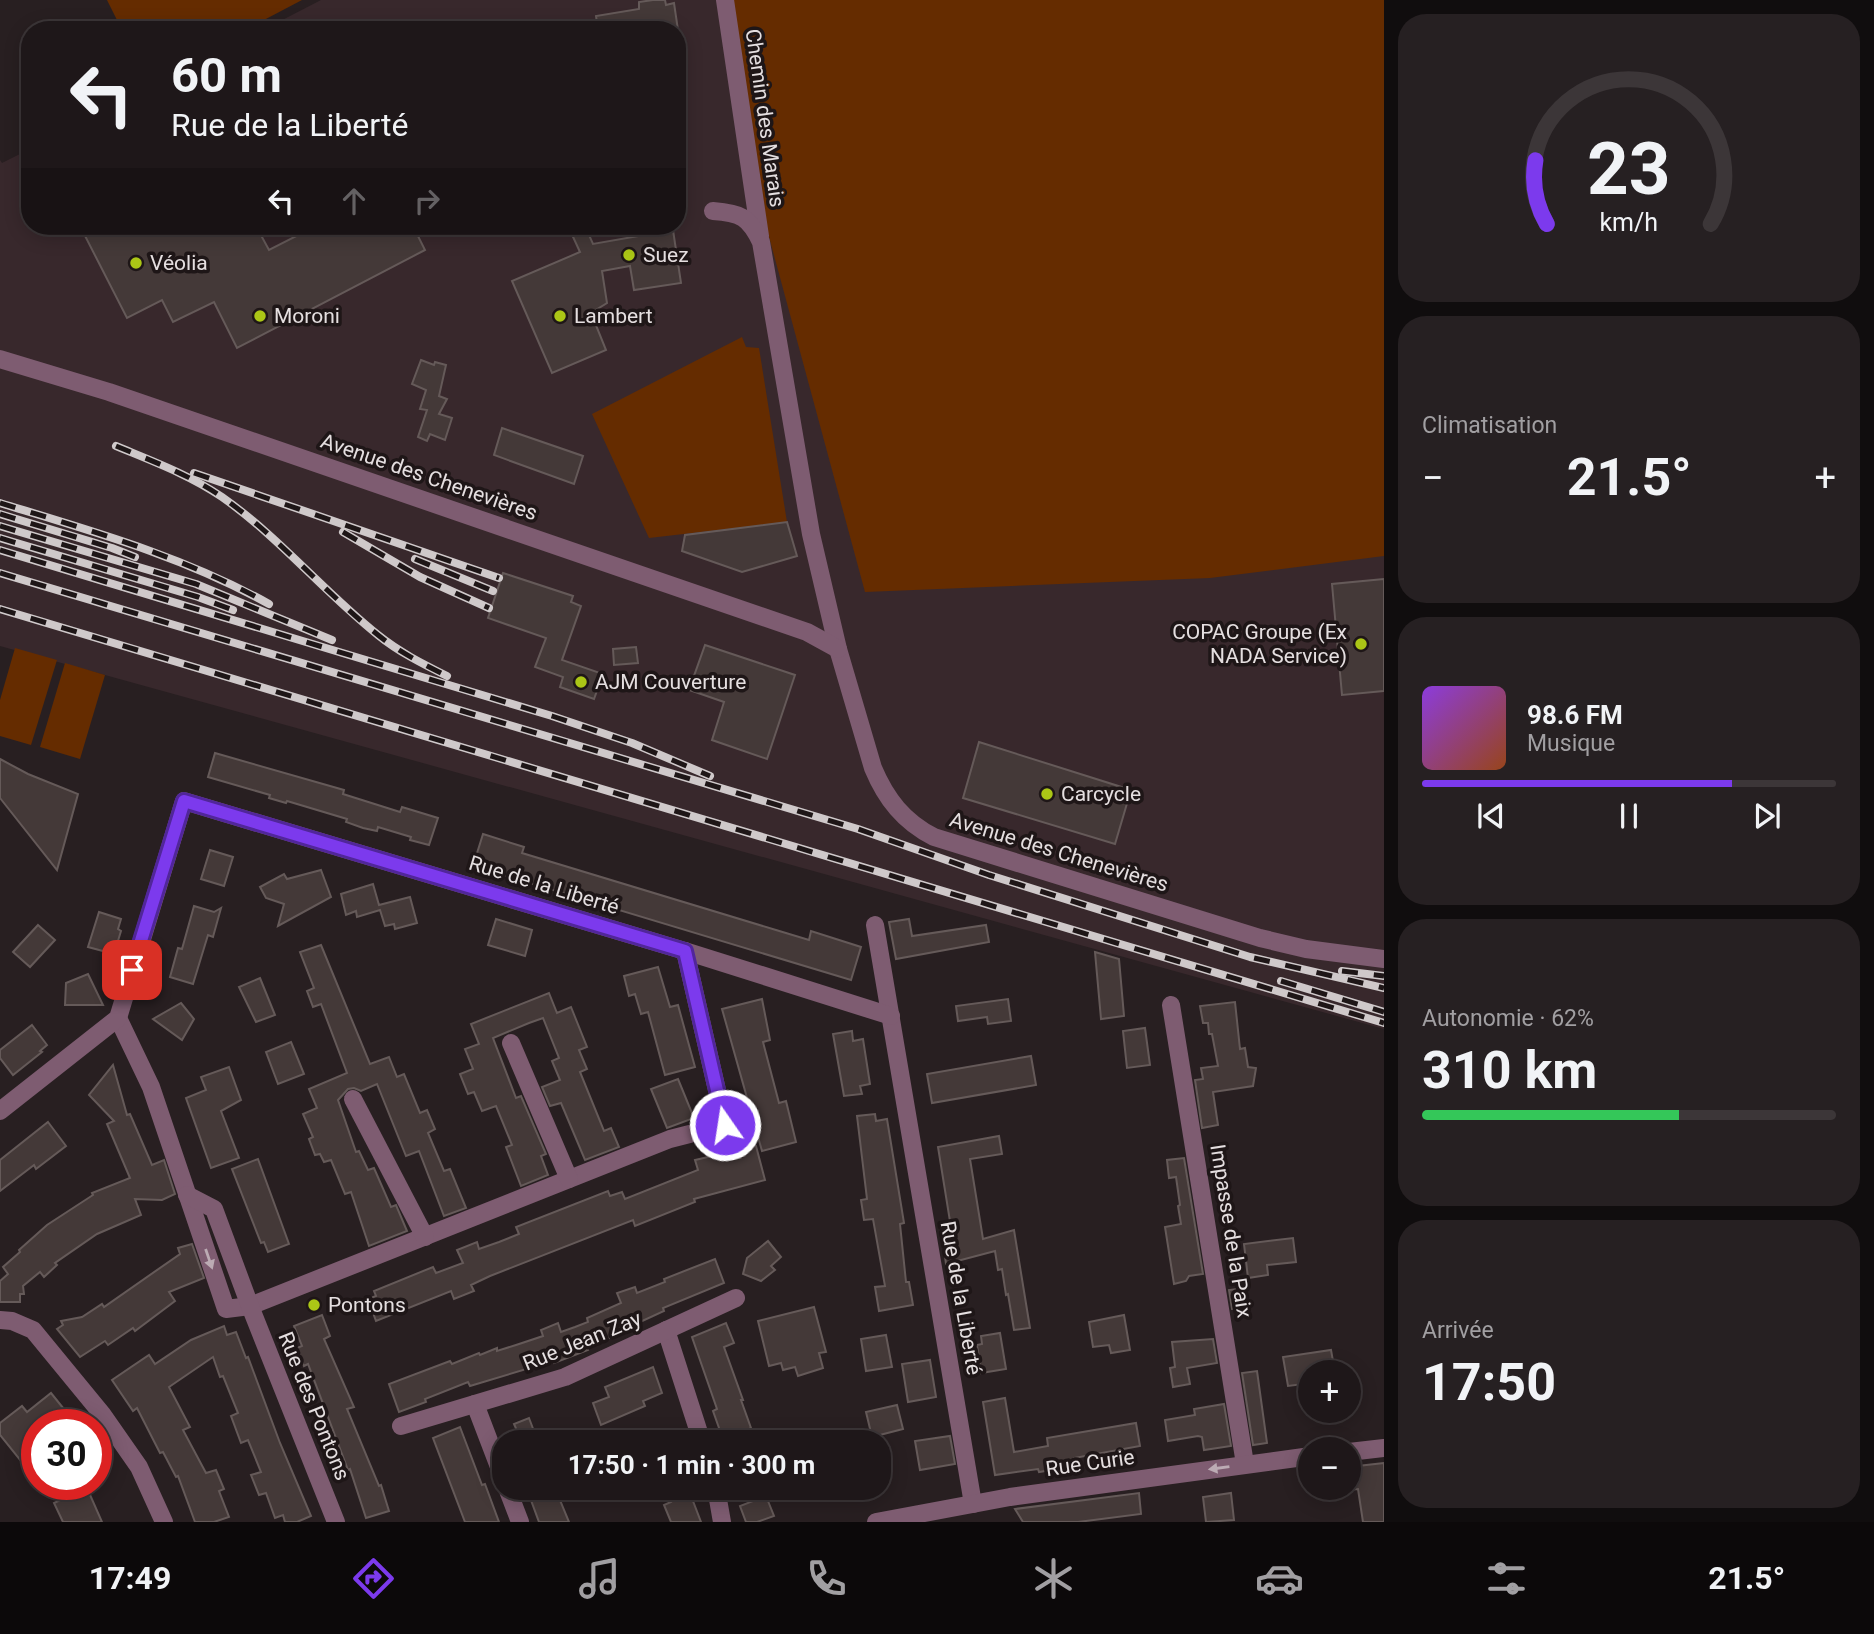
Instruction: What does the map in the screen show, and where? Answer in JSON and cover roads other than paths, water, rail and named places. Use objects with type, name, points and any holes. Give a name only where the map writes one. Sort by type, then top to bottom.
[{"type":"street","name":"Chemin des Marais","points":[[725,0],[761,243]]},
{"type":"street","name":"Avenue des Chenevières","points":[[713,211],[744,217],[753,226],[761,243],[811,534],[838,649],[880,785],[897,810],[919,830],[947,841],[1284,945],[1384,959]]},
{"type":"street","name":"Avenue des Chenevières","points":[[0,359],[109,392],[807,632],[838,649]]},
{"type":"street","name":"Rue de la Liberté","points":[[118,1018],[184,801],[685,951],[891,1016]]},
{"type":"street","name":"Rue de la Liberté","points":[[875,925],[973,1504]]},
{"type":"street","points":[[250,1306],[670,1139],[725,1125],[685,951]]},
{"type":"street","name":"Impasse de la Paix","points":[[1171,1005],[1245,1464]]},
{"type":"street","points":[[0,1111],[118,1018]]},
{"type":"street","name":"Rue des Pontons","points":[[118,1018],[151,1087],[187,1195],[214,1209],[336,1522]]},
{"type":"street","points":[[510,1043],[569,1180]]},
{"type":"street","points":[[353,1100],[425,1237]]},
{"type":"street","name":"Rue Jean Zay","points":[[401,1426],[565,1377],[736,1298]]},
{"type":"street","points":[[0,1320],[12,1321],[33,1330],[102,1413],[139,1467],[164,1522]]},
{"type":"street","name":"Rue Jean Zay","points":[[666,1330],[698,1430]]},
{"type":"street","points":[[475,1404],[492,1449]]},
{"type":"street","points":[[1361,1451],[1384,1448]]},
{"type":"street","name":"Rue Curie","points":[[876,1522],[973,1504],[1298,1458]]},
{"type":"street","points":[[512,1500],[520,1522]]},
{"type":"street","points":[[718,1500],[722,1522]]},
{"type":"railway","points":[[116,446],[184,475],[222,497],[263,529],[378,635],[447,676]]},
{"type":"railway","points":[[194,473],[499,578]]},
{"type":"railway","points":[[0,503],[171,559],[269,604]]},
{"type":"railway","points":[[0,514],[135,557]]},
{"type":"railway","points":[[0,526],[196,584],[332,640]]},
{"type":"railway","points":[[343,532],[420,577],[489,608]]},
{"type":"railway","points":[[0,538],[233,610]]},
{"type":"railway","points":[[0,550],[552,716],[632,743],[710,776]]},
{"type":"railway","points":[[415,559],[493,591]]},
{"type":"railway","points":[[0,573],[858,829],[989,875],[1250,957],[1384,988]]},
{"type":"railway","points":[[0,609],[1384,1023]]},
{"type":"railway","points":[[1342,971],[1384,976]]},
{"type":"railway","points":[[1281,981],[1384,1012]]},
{"type":"place","name":"Suez","points":[[629,255]]},
{"type":"place","name":"Véolia","points":[[136,263]]},
{"type":"place","name":"Moroni","points":[[260,316]]},
{"type":"place","name":"Lambert","points":[[560,316]]},
{"type":"place","name":"COPAC Groupe (Ex NADA Service)","points":[[1361,644]]},
{"type":"place","name":"AJM Couverture","points":[[581,682]]},
{"type":"place","name":"Carcycle","points":[[1047,794]]},
{"type":"place","name":"Pontons","points":[[314,1305]]}]
